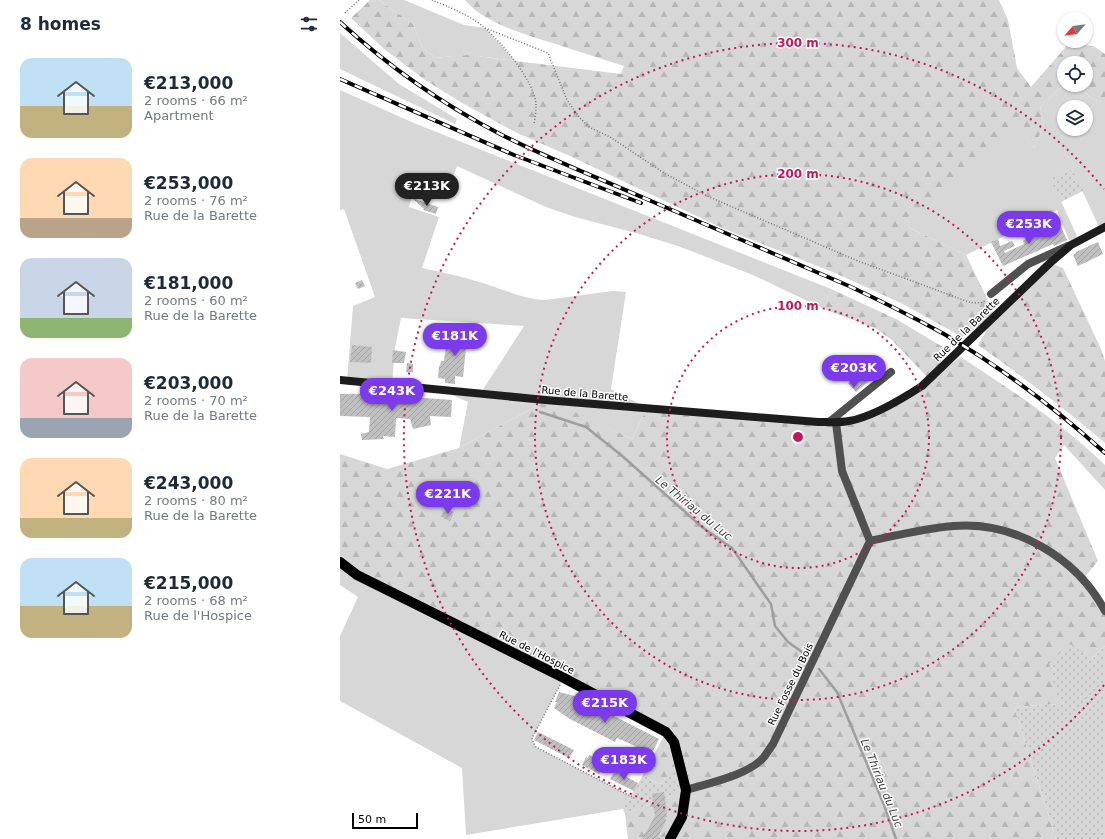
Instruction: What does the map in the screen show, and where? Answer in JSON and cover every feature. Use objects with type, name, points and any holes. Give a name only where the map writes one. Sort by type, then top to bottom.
[{"type":"main road","name":"Rue de l'Hospice","points":[[340,562],[357,575],[564,678],[666,732],[674,742],[686,790],[682,817],[670,839]]},
{"type":"street","name":"Rue de la Barette","points":[[340,380],[552,400],[832,423],[850,421],[888,406],[922,386],[1070,245],[1105,227]]},
{"type":"street","points":[[991,294],[1028,264],[1070,245]]},
{"type":"street","points":[[891,372],[832,423],[842,471],[870,541],[955,526],[992,529],[1021,536],[1059,557],[1071,567],[1093,591],[1105,611]]},
{"type":"street","name":"Rue Fosse du Bois","points":[[686,790],[741,773],[764,758],[773,744],[870,541]]},
{"type":"path","points":[[345,13],[359,0]]},
{"type":"path","points":[[432,0],[455,10],[485,28],[548,54],[567,100],[579,117],[589,127],[610,137],[664,173],[701,193],[858,261],[969,302],[984,302],[991,294]]},
{"type":"path","points":[[485,28],[517,64],[531,90],[536,104],[534,124]]},
{"type":"path","points":[[564,678],[532,738],[534,744],[536,747],[634,798]]},
{"type":"green space","points":[[370,0],[379,0],[413,24],[423,49],[436,58],[468,55],[621,74],[624,66],[508,28],[484,16],[465,0],[999,0],[1008,20],[1017,68],[1031,87],[1057,57],[1057,91],[1040,107],[1044,125],[1034,148],[1019,127],[903,221],[910,228],[966,255],[995,315],[1050,263],[1063,268],[1101,349],[1105,361],[1105,443],[1043,392],[978,345],[995,316],[962,337],[901,303],[835,273],[722,228],[572,157],[517,133],[462,103],[425,80],[384,49],[351,18]]},
{"type":"green space","points":[[379,0],[404,0],[464,25],[485,28],[515,61],[466,56],[436,58],[423,49],[413,24]]},
{"type":"green space","points":[[340,33],[399,84],[457,119],[455,124],[340,69]]},
{"type":"green space","points":[[1093,46],[1105,54],[1105,102],[1097,101],[1085,92],[1093,92],[1093,56],[1058,56],[1065,48],[1093,48]]},
{"type":"green space","points":[[340,90],[414,123],[831,289],[824,309],[753,275],[678,246],[575,217],[546,207],[457,166],[450,185],[416,181],[409,207],[439,217],[422,268],[465,278],[536,299],[545,300],[613,291],[626,292],[611,389],[647,408],[632,439],[564,408],[540,404],[459,448],[468,402],[441,390],[480,394],[524,326],[401,318],[395,348],[392,385],[347,381],[353,306],[375,297],[344,209],[340,210]]},
{"type":"green space","points":[[1057,91],[1085,92],[1097,101],[1105,102],[1105,229],[1100,229],[1072,169],[1051,179],[1076,234],[1077,240],[1071,245],[1057,210],[966,255],[910,228],[902,221],[1019,126],[1034,148],[1044,125],[1040,107]]},
{"type":"green space","points":[[1072,169],[1083,191],[1061,202],[1050,179]]},
{"type":"green space","points":[[831,289],[896,319],[948,350],[930,378],[961,357],[1054,421],[1105,465],[1105,490],[1064,445],[1055,458],[1098,561],[1083,579],[1105,611],[1105,646],[1092,659],[1060,704],[1014,707],[1056,839],[628,839],[625,814],[686,790],[667,779],[658,784],[643,775],[666,732],[340,562],[340,454],[387,469],[459,448],[540,404],[564,407],[632,439],[647,408],[818,422],[866,415],[929,379],[892,340],[875,328],[824,309]]},
{"type":"green space","points":[[340,562],[564,678],[532,738],[534,744],[536,747],[631,796],[623,809],[466,835],[462,768],[340,701],[340,636],[358,597],[340,585]]},
{"type":"green space","points":[[1070,644],[1092,659],[1105,646],[1105,839],[1056,839],[1014,707],[1059,704],[1049,663]]},
{"type":"green space","points":[[680,765],[686,790],[625,814],[623,809],[643,775],[658,784],[662,783]]},
{"type":"building","points":[[412,198],[438,207],[436,214],[423,210],[424,209]]},
{"type":"building","points":[[1049,224],[1053,232],[1061,227],[1067,240],[1054,246],[1053,244],[1003,266],[991,242],[998,239],[1000,246],[1012,241],[1015,246],[1004,251],[1005,253],[1024,244],[1023,241],[1035,234],[1034,231]]},
{"type":"building","points":[[1098,242],[1103,254],[1078,266],[1073,255],[1076,252]]},
{"type":"building","points":[[362,280],[365,286],[358,289],[355,283]]},
{"type":"building","points":[[450,333],[474,337],[472,348],[466,347],[463,377],[455,376],[455,384],[445,383],[445,379],[438,378],[439,366],[441,361],[444,361],[447,338],[449,338]]},
{"type":"building","points":[[352,345],[372,347],[371,363],[350,362]]},
{"type":"building","points":[[393,350],[406,352],[404,363],[392,363]]},
{"type":"building","points":[[846,355],[853,363],[860,358],[863,361],[864,359],[869,365],[866,368],[874,377],[856,392],[848,383],[852,380],[843,369],[833,377],[828,370]]},
{"type":"building","points":[[407,363],[413,364],[413,372],[406,372]]},
{"type":"building","points":[[340,394],[371,394],[452,400],[451,417],[430,416],[431,425],[413,429],[410,419],[396,418],[395,437],[383,436],[384,439],[362,440],[361,434],[369,432],[370,417],[340,416]]},
{"type":"building","points":[[447,509],[454,512],[450,521],[443,518]]},
{"type":"building","points":[[559,692],[575,696],[659,739],[651,755],[647,753],[644,758],[632,751],[635,746],[617,738],[615,742],[570,719],[554,708]]},
{"type":"building","points":[[538,732],[574,750],[569,758],[534,740]]},
{"type":"building","points":[[589,755],[603,762],[599,774],[582,765],[586,757],[588,758]]},
{"type":"building","points":[[615,771],[638,783],[634,791],[610,779]]},
{"type":"building","points":[[664,792],[667,813],[665,817],[666,821],[658,837],[662,839],[642,839],[655,816],[652,794]]},
{"type":"waterway","name":"Le Thiriau du Luc","points":[[540,412],[586,427],[621,455],[702,527],[732,548],[771,604],[775,626],[788,642],[802,652]]},
{"type":"waterway","name":"Le Thiriau du Luc","points":[[819,669],[837,692],[884,805],[896,839]]},
{"type":"railway","points":[[340,22],[396,69],[457,110],[500,134],[554,159],[849,286],[944,334],[1028,389],[1105,453]]},
{"type":"railway","points":[[340,79],[514,155],[641,203]]}]
